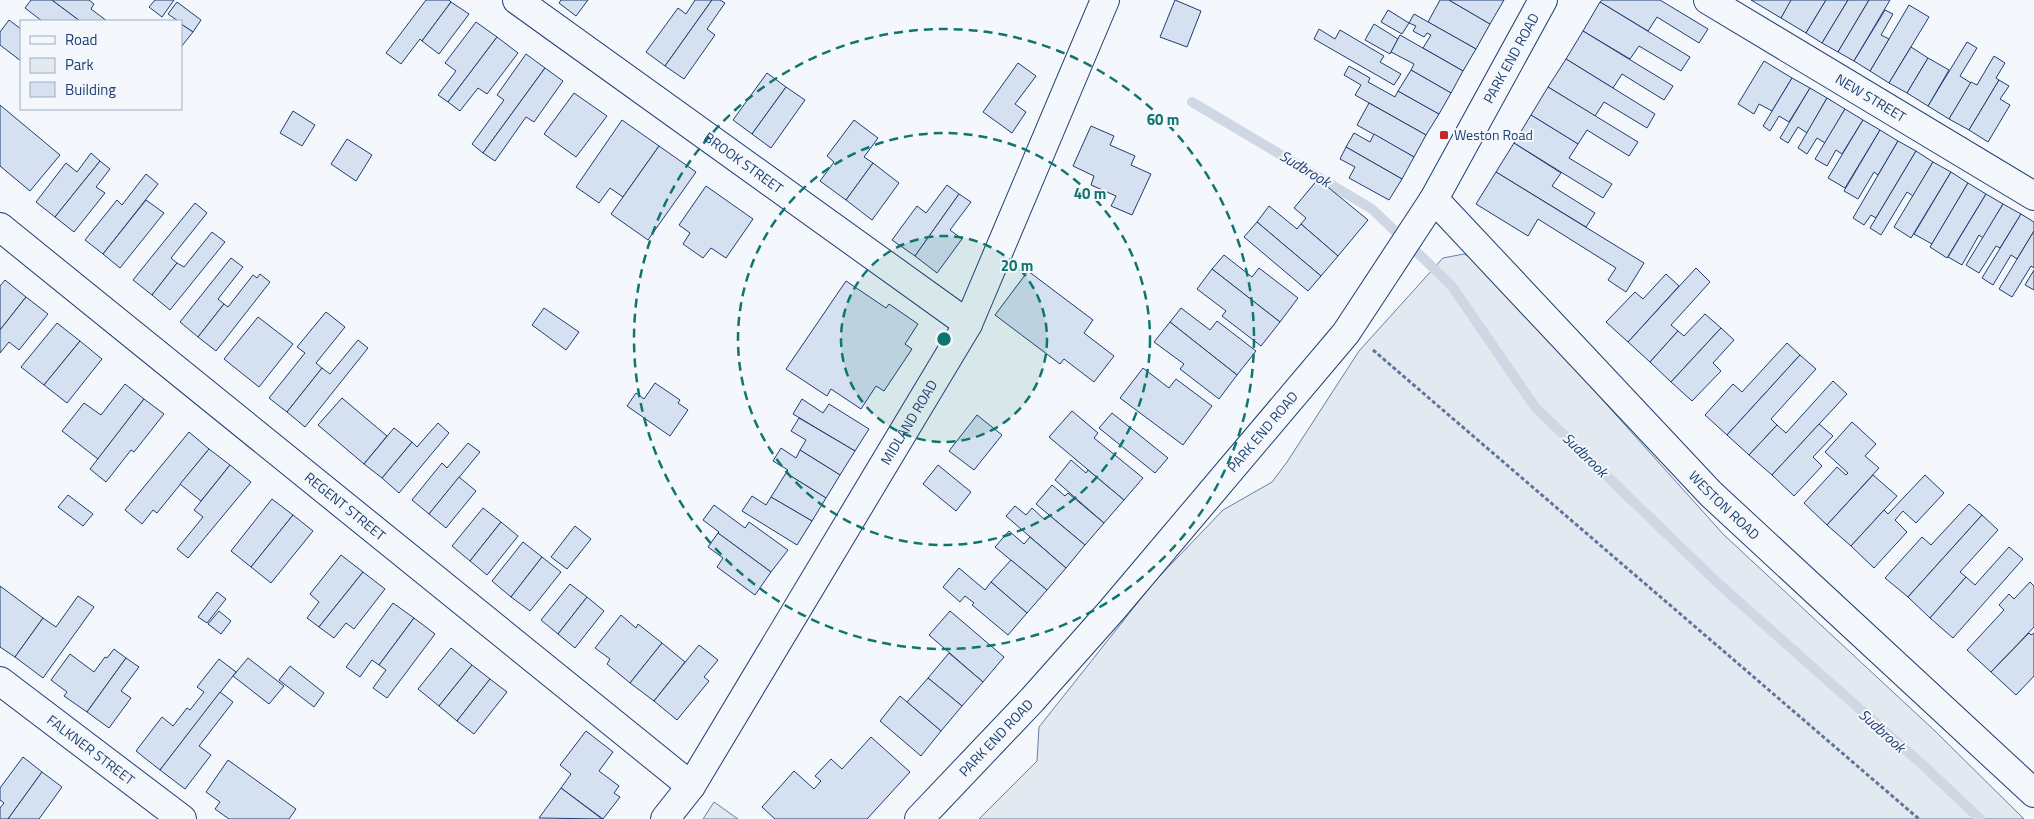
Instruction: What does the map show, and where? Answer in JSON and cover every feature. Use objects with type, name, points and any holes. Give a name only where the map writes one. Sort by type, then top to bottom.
[{"type":"street","name":"BROOK STREET","points":[[517,0],[968,324]]},
{"type":"street","name":"MIDLAND ROAD","points":[[665,819],[691,786],[968,324],[1105,0]]},
{"type":"street","name":"PARK END ROAD","points":[[919,819],[1032,700],[1112,610],[1349,330],[1434,199],[1543,0]]},
{"type":"street","name":"NEW STREET","points":[[1708,0],[2034,196]]},
{"type":"street","name":"WESTON ROAD","points":[[1434,199],[1712,494],[2034,793]]},
{"type":"street","name":"REGENT STREET","points":[[0,227],[691,786]]},
{"type":"street","name":"FALKNER STREET","points":[[0,681],[182,819]]},
{"type":"path","points":[[1349,330],[1919,819]]},
{"type":"green space","points":[[1464,254],[1527,284],[1581,376],[1724,535],[1935,731],[2024,819],[979,819],[1037,761],[1039,727],[1154,582],[1223,510],[1272,482],[1359,351],[1443,258]]},
{"type":"green space","points":[[714,802],[738,819],[703,819]]},
{"type":"building","points":[[31,0],[52,0],[79,20],[41,20],[25,8]]},
{"type":"building","points":[[52,0],[89,0],[94,4],[91,9],[106,20],[79,20]]},
{"type":"building","points":[[155,0],[174,0],[162,17],[149,7]]},
{"type":"building","points":[[426,0],[449,0],[451,2],[422,41],[420,39],[401,64],[386,53]]},
{"type":"building","points":[[561,0],[588,0],[576,16],[559,3]]},
{"type":"building","points":[[695,0],[712,0],[665,66],[646,52],[678,8],[686,14]]},
{"type":"building","points":[[712,0],[720,0],[725,3],[707,29],[715,35],[684,79],[665,66]]},
{"type":"building","points":[[1175,0],[1201,11],[1187,47],[1160,37]]},
{"type":"building","points":[[1440,0],[1449,0],[1490,24],[1476,49],[1428,22]]},
{"type":"building","points":[[1449,0],[1504,0],[1490,24]]},
{"type":"building","points":[[1602,0],[1660,0],[1708,29],[1699,43],[1657,17],[1648,31],[1600,2]]},
{"type":"building","points":[[1751,0],[1792,0],[1781,18]]},
{"type":"building","points":[[1791,0],[1826,0],[1806,33],[1781,18]]},
{"type":"building","points":[[1826,0],[1848,0],[1822,43],[1806,33]]},
{"type":"building","points":[[1848,0],[1869,0],[1838,52],[1822,43]]},
{"type":"building","points":[[1869,0],[1890,0],[1854,61],[1838,52]]},
{"type":"building","points":[[177,2],[201,20],[193,32],[182,25],[182,20],[177,20],[168,14]]},
{"type":"building","points":[[451,2],[469,14],[439,54],[422,41]]},
{"type":"building","points":[[1600,2],[1690,57],[1681,71],[1639,46],[1630,59],[1583,31]]},
{"type":"building","points":[[1909,5],[1929,17],[1889,83],[1870,71]]},
{"type":"building","points":[[1388,10],[1409,23],[1402,34],[1381,22]]},
{"type":"building","points":[[1885,10],[1893,14],[1881,35],[1889,39],[1870,71],[1854,61]]},
{"type":"building","points":[[1414,14],[1476,49],[1463,71],[1423,48],[1431,35],[1427,33],[1424,37],[1413,31],[1416,26],[1409,23]]},
{"type":"building","points":[[9,20],[20,28],[20,60],[0,45],[0,32]]},
{"type":"building","points":[[476,22],[497,37],[448,102],[438,95],[456,71],[445,63]]},
{"type":"building","points":[[1374,24],[1398,39],[1390,54],[1365,40]]},
{"type":"building","points":[[182,25],[193,32],[182,46]]},
{"type":"building","points":[[1319,29],[1335,39],[1340,30],[1384,56],[1380,62],[1401,74],[1394,85],[1314,39]]},
{"type":"building","points":[[1583,31],[1673,86],[1664,100],[1622,74],[1613,88],[1566,59]]},
{"type":"building","points":[[1400,35],[1463,71],[1451,93],[1411,70],[1414,64],[1391,52]]},
{"type":"building","points":[[497,37],[518,53],[487,94],[478,88],[460,111],[448,102]]},
{"type":"building","points":[[1967,42],[1977,48],[1960,76],[1971,83],[1949,119],[1928,106]]},
{"type":"building","points":[[1911,47],[1928,58],[1907,93],[1889,83]]},
{"type":"building","points":[[526,54],[545,68],[483,153],[472,144],[504,100],[497,95]]},
{"type":"building","points":[[1994,56],[2005,63],[1996,78],[1999,80],[1969,130],[1949,119],[1971,82],[1977,85]]},
{"type":"building","points":[[1928,58],[1949,70],[1928,106],[1907,93]]},
{"type":"building","points":[[1566,59],[1655,114],[1647,128],[1604,102],[1595,116],[1548,87]]},
{"type":"building","points":[[1764,61],[1792,78],[1772,111],[1759,104],[1754,114],[1738,104]]},
{"type":"building","points":[[1018,63],[1036,76],[1015,104],[1026,112],[1012,133],[983,112]]},
{"type":"building","points":[[1349,66],[1370,78],[1368,82],[1395,97],[1398,91],[1439,114],[1426,135],[1355,95],[1361,85],[1344,75]]},
{"type":"building","points":[[545,68],[563,81],[534,122],[526,117],[495,161],[483,153]]},
{"type":"building","points":[[1411,70],[1451,93],[1439,114],[1398,91]]},
{"type":"building","points":[[767,73],[786,87],[752,134],[733,120]]},
{"type":"building","points":[[1792,78],[1810,88],[1789,122],[1779,116],[1770,131],[1763,126]]},
{"type":"building","points":[[1999,80],[2009,86],[2000,99],[2010,105],[1988,142],[1969,130]]},
{"type":"building","points":[[786,87],[805,100],[771,148],[752,134]]},
{"type":"building","points":[[1548,87],[1638,142],[1629,156],[1587,130],[1578,144],[1531,115]]},
{"type":"building","points":[[1810,88],[1827,98],[1807,133],[1798,127],[1788,143],[1780,138]]},
{"type":"building","points":[[574,93],[607,116],[576,157],[544,134]]},
{"type":"building","points":[[1827,98],[1845,109],[1825,143],[1817,138],[1807,154],[1798,148]]},
{"type":"building","points":[[1369,103],[1426,135],[1414,157],[1357,125]]},
{"type":"building","points":[[0,105],[60,155],[30,191],[0,166]]},
{"type":"building","points":[[1845,109],[1863,120],[1842,154],[1836,150],[1827,166],[1815,159]]},
{"type":"building","points":[[293,111],[315,125],[302,146],[280,133]]},
{"type":"building","points":[[1531,115],[1578,144],[1569,158],[1612,184],[1603,198],[1514,143]]},
{"type":"building","points":[[622,120],[659,146],[623,197],[610,188],[599,203],[576,187]]},
{"type":"building","points":[[854,120],[878,138],[864,157],[873,163],[846,200],[820,181],[834,162],[827,156]]},
{"type":"building","points":[[1863,120],[1880,130],[1845,188],[1828,178]]},
{"type":"building","points":[[1091,126],[1114,136],[1110,145],[1135,156],[1131,165],[1151,174],[1132,215],[1111,206],[1116,196],[1091,185],[1094,176],[1073,166]]},
{"type":"building","points":[[1880,130],[1898,141],[1878,175],[1874,172],[1858,199],[1844,191]]},
{"type":"building","points":[[1354,133],[1370,142],[1374,134],[1414,157],[1402,179],[1346,147]]},
{"type":"building","points":[[347,139],[372,155],[356,181],[331,164]]},
{"type":"building","points":[[1898,141],[1916,151],[1876,218],[1871,215],[1864,225],[1853,218]]},
{"type":"building","points":[[1514,143],[1561,173],[1552,186],[1595,213],[1586,227],[1496,172]]},
{"type":"building","points":[[659,146],[696,172],[648,240],[611,214]]},
{"type":"building","points":[[1346,147],[1402,179],[1389,200],[1349,178],[1355,167],[1340,159]]},
{"type":"building","points":[[1916,151],[1933,162],[1913,196],[1907,192],[1881,235],[1870,228]]},
{"type":"building","points":[[91,153],[100,161],[55,217],[36,202],[66,163],[77,172]]},
{"type":"building","points":[[100,161],[110,169],[96,187],[105,193],[74,232],[55,217]]},
{"type":"building","points":[[1933,162],[1951,172],[1911,238],[1894,227]]},
{"type":"building","points":[[873,163],[899,183],[872,220],[846,200]]},
{"type":"building","points":[[1496,172],[1644,263],[1626,292],[1608,280],[1616,268],[1538,219],[1528,236],[1476,204]]},
{"type":"building","points":[[1951,172],[1968,183],[1932,244],[1914,234]]},
{"type":"building","points":[[146,174],[158,184],[103,254],[85,240],[117,200],[122,205]]},
{"type":"building","points":[[1318,179],[1368,220],[1338,256],[1301,224],[1306,218],[1294,208]]},
{"type":"building","points":[[1968,183],[1986,194],[1947,258],[1930,247]]},
{"type":"building","points":[[947,185],[959,194],[915,256],[892,240],[917,206],[926,213]]},
{"type":"building","points":[[706,186],[753,219],[726,258],[711,248],[703,258],[683,244],[690,233],[679,225]]},
{"type":"building","points":[[959,194],[971,202],[950,230],[962,239],[937,273],[915,256]]},
{"type":"building","points":[[1986,194],[2003,204],[1983,238],[1979,235],[1962,265],[1948,257]]},
{"type":"building","points":[[146,200],[164,213],[120,268],[103,254]]},
{"type":"building","points":[[195,203],[207,213],[171,258],[177,263],[152,295],[133,280]]},
{"type":"building","points":[[2003,204],[2021,214],[2000,248],[1996,246],[1979,273],[1966,265]]},
{"type":"building","points":[[1269,206],[1297,229],[1301,224],[1338,256],[1321,276],[1257,222]]},
{"type":"building","points":[[2021,214],[2034,222],[2034,231],[2017,259],[2011,255],[1993,285],[1982,278]]},
{"type":"building","points":[[1257,222],[1321,276],[1308,291],[1244,237]]},
{"type":"building","points":[[2034,231],[2034,268],[2031,266],[2012,297],[1999,289]]},
{"type":"building","points":[[212,232],[225,242],[170,310],[152,295],[177,263],[184,267]]},
{"type":"building","points":[[1224,255],[1252,277],[1259,268],[1298,298],[1280,322],[1212,269]]},
{"type":"building","points":[[231,258],[243,267],[218,299],[224,304],[198,337],[180,322]]},
{"type":"building","points":[[1696,268],[1710,282],[1671,325],[1678,331],[1650,362],[1628,342]]},
{"type":"building","points":[[1212,269],[1280,322],[1261,346],[1222,316],[1226,311],[1197,289]]},
{"type":"building","points":[[2034,270],[2034,290],[2025,285]]},
{"type":"building","points":[[1028,271],[1093,320],[1084,333],[1114,356],[1094,382],[1064,359],[1060,364],[995,315]]},
{"type":"building","points":[[260,274],[270,282],[216,351],[198,337],[224,304],[228,307],[253,275],[257,278]]},
{"type":"building","points":[[1666,274],[1679,286],[1628,342],[1606,322],[1635,292],[1643,299]]},
{"type":"building","points":[[5,280],[26,297],[0,330],[0,286]]},
{"type":"building","points":[[846,281],[886,308],[889,304],[918,324],[905,344],[912,349],[884,391],[876,386],[861,409],[831,389],[827,396],[786,369]]},
{"type":"building","points":[[26,297],[48,314],[19,350],[9,342],[0,353],[0,330]]},
{"type":"building","points":[[544,308],[579,332],[566,350],[532,325]]},
{"type":"building","points":[[1181,308],[1210,330],[1217,321],[1256,351],[1237,375],[1170,322]]},
{"type":"building","points":[[326,312],[345,327],[316,363],[322,368],[287,412],[269,398],[305,353],[297,347]]},
{"type":"building","points":[[1705,314],[1721,328],[1671,382],[1650,362],[1678,331],[1684,336]]},
{"type":"building","points":[[258,317],[293,344],[259,387],[224,359]]},
{"type":"building","points":[[1170,322],[1237,375],[1219,399],[1180,369],[1184,364],[1154,342]]},
{"type":"building","points":[[57,323],[80,341],[44,385],[21,367]]},
{"type":"building","points":[[1721,328],[1734,340],[1713,363],[1721,371],[1692,401],[1671,382]]},
{"type":"building","points":[[358,340],[368,348],[305,427],[287,412],[322,368],[330,374]]},
{"type":"building","points":[[80,341],[102,359],[67,403],[44,385]]},
{"type":"building","points":[[1787,343],[1800,355],[1727,435],[1705,415],[1733,384],[1742,392]]},
{"type":"building","points":[[1800,355],[1816,369],[1771,419],[1777,425],[1749,455],[1727,435]]},
{"type":"building","points":[[1143,368],[1169,388],[1176,379],[1212,406],[1183,445],[1120,398]]},
{"type":"building","points":[[1833,381],[1847,394],[1772,475],[1749,455],[1777,425],[1786,433]]},
{"type":"building","points":[[655,383],[680,400],[678,403],[688,410],[670,436],[627,406],[636,393],[644,399]]},
{"type":"building","points":[[125,384],[144,399],[98,459],[62,431],[84,403],[101,415]]},
{"type":"building","points":[[342,398],[387,436],[364,464],[318,425]]},
{"type":"building","points":[[144,399],[164,414],[134,452],[131,450],[106,482],[90,469]]},
{"type":"building","points":[[802,399],[823,413],[829,404],[869,429],[855,451],[793,414]]},
{"type":"building","points":[[1072,411],[1098,433],[1094,438],[1143,478],[1124,500],[1049,437]]},
{"type":"building","points":[[1112,413],[1168,458],[1155,473],[1099,428]]},
{"type":"building","points":[[977,415],[1002,435],[974,470],[949,451]]},
{"type":"building","points":[[799,418],[855,451],[840,475],[800,450],[806,440],[791,431]]},
{"type":"building","points":[[1852,422],[1876,444],[1865,456],[1879,468],[1827,525],[1804,503],[1837,467],[1846,475],[1848,473],[1825,452]]},
{"type":"building","points":[[438,423],[449,433],[399,493],[382,478],[412,442],[417,447]]},
{"type":"building","points":[[1819,424],[1833,436],[1813,457],[1822,466],[1794,496],[1772,475]]},
{"type":"building","points":[[394,428],[412,442],[382,478],[364,464]]},
{"type":"building","points":[[189,432],[209,449],[157,513],[153,510],[142,524],[125,510]]},
{"type":"building","points":[[468,443],[480,452],[429,514],[412,500],[442,463],[447,468]]},
{"type":"building","points":[[781,448],[796,458],[800,450],[840,475],[826,498],[786,473],[788,470],[773,461]]},
{"type":"building","points":[[209,449],[230,465],[201,501],[180,484]]},
{"type":"building","points":[[1071,460],[1086,473],[1088,470],[1124,500],[1104,523],[1055,480]]},
{"type":"building","points":[[230,465],[251,482],[188,558],[177,549],[203,517],[194,510]]},
{"type":"building","points":[[938,465],[971,492],[956,511],[923,484]]},
{"type":"building","points":[[786,473],[826,498],[812,521],[771,497]]},
{"type":"building","points":[[1873,475],[1897,496],[1851,546],[1827,525]]},
{"type":"building","points":[[1925,475],[1944,493],[1916,523],[1903,511],[1895,520],[1907,532],[1874,568],[1851,546],[1884,510],[1888,514]]},
{"type":"building","points":[[459,477],[476,491],[446,528],[429,514]]},
{"type":"building","points":[[1052,485],[1065,496],[1068,493],[1104,523],[1085,545],[1036,504]]},
{"type":"building","points":[[68,495],[93,514],[83,526],[58,507]]},
{"type":"building","points":[[752,496],[766,505],[771,497],[812,521],[797,545],[742,511]]},
{"type":"building","points":[[272,499],[293,515],[251,567],[231,551]]},
{"type":"building","points":[[1969,504],[1982,515],[1908,597],[1885,578],[1922,537],[1931,545]]},
{"type":"building","points":[[714,505],[745,528],[749,522],[788,550],[771,572],[703,520]]},
{"type":"building","points":[[1015,506],[1026,515],[1032,508],[1045,520],[1049,515],[1085,545],[1066,568],[1006,516]]},
{"type":"building","points":[[483,508],[501,522],[470,561],[452,546]]},
{"type":"building","points":[[293,515],[313,531],[271,583],[251,567]]},
{"type":"building","points":[[1982,515],[1998,530],[1960,572],[1966,577],[1930,618],[1908,597]]},
{"type":"building","points":[[501,522],[518,536],[487,575],[470,561]]},
{"type":"building","points":[[575,526],[591,539],[567,569],[551,557]]},
{"type":"building","points":[[1009,531],[1024,544],[1030,537],[1066,568],[1047,590],[995,547]]},
{"type":"building","points":[[718,533],[771,572],[755,595],[717,567],[723,558],[708,547]]},
{"type":"building","points":[[523,542],[542,557],[511,597],[492,581]]},
{"type":"building","points":[[2009,547],[2023,559],[1953,638],[1930,618],[1966,577],[1975,585]]},
{"type":"building","points":[[341,555],[363,572],[319,627],[307,618],[319,602],[310,594]]},
{"type":"building","points":[[542,557],[561,572],[530,611],[511,597]]},
{"type":"building","points":[[1011,560],[1047,590],[1027,613],[991,582]]},
{"type":"building","points":[[959,568],[985,590],[991,582],[1027,613],[1008,635],[972,605],[974,603],[965,596],[960,602],[943,587]]},
{"type":"building","points":[[363,572],[385,589],[354,629],[346,623],[334,638],[319,627]]},
{"type":"building","points":[[2030,582],[2034,586],[2034,627],[1991,672],[1967,650],[2004,610],[1999,605],[2009,594],[2014,599]]},
{"type":"building","points":[[570,584],[587,597],[558,634],[541,620]]},
{"type":"building","points":[[0,586],[43,618],[15,657],[0,647]]},
{"type":"building","points":[[217,592],[226,599],[207,623],[198,617]]},
{"type":"building","points":[[78,596],[94,607],[43,678],[15,657],[43,618],[56,627]]},
{"type":"building","points":[[587,597],[604,611],[575,648],[558,634]]},
{"type":"building","points":[[393,603],[414,618],[379,665],[372,660],[360,677],[346,667]]},
{"type":"building","points":[[219,611],[231,621],[221,634],[208,624]]},
{"type":"building","points":[[950,611],[1004,657],[983,682],[929,635]]},
{"type":"building","points":[[621,615],[636,628],[638,624],[662,643],[630,683],[607,664],[610,659],[595,648]]},
{"type":"building","points":[[414,618],[435,634],[387,698],[373,688],[386,670],[379,665]]},
{"type":"building","points":[[2029,633],[2031,635],[2034,633],[2034,676],[2016,695],[1991,672]]},
{"type":"building","points":[[662,643],[685,662],[654,701],[630,683]]},
{"type":"building","points":[[699,645],[718,660],[704,677],[709,681],[677,720],[654,701]]},
{"type":"building","points":[[451,648],[472,665],[439,706],[418,689]]},
{"type":"building","points":[[114,649],[126,658],[87,712],[64,696],[67,692],[51,680],[70,654],[94,672],[105,657],[107,658]]},
{"type":"building","points":[[949,653],[983,682],[962,706],[928,678]]},
{"type":"building","points":[[126,658],[139,667],[121,691],[131,698],[109,728],[87,712]]},
{"type":"building","points":[[248,658],[284,686],[269,704],[233,676]]},
{"type":"building","points":[[219,659],[236,672],[160,770],[136,751],[162,717],[173,726],[187,708],[190,710],[204,692],[197,687]]},
{"type":"building","points":[[472,665],[490,679],[457,721],[439,706]]},
{"type":"building","points":[[290,666],[324,693],[314,707],[279,680]]},
{"type":"building","points":[[928,678],[962,706],[941,731],[907,702]]},
{"type":"building","points":[[490,679],[507,692],[474,734],[457,721]]},
{"type":"building","points":[[220,692],[233,702],[199,746],[211,755],[185,789],[160,770]]},
{"type":"building","points":[[900,696],[941,731],[921,756],[880,721]]},
{"type":"building","points":[[586,731],[613,752],[599,771],[619,786],[614,793],[620,797],[603,819],[561,788],[571,774],[560,765]]},
{"type":"building","points":[[871,737],[910,772],[867,819],[775,819],[762,807],[794,771],[814,789],[821,781],[815,776],[831,759],[842,769]]},
{"type":"building","points":[[23,757],[42,772],[8,819],[0,819],[0,808],[4,803],[0,800],[0,788]]},
{"type":"building","points":[[228,760],[296,809],[289,819],[229,819],[215,809],[220,802],[206,792]]},
{"type":"building","points":[[42,772],[62,787],[39,819],[8,819]]},
{"type":"building","points":[[561,788],[602,819],[539,818]]},
{"type":"waterway","name":"Sudbrook","points":[[1192,102],[1372,209],[1451,285],[1535,407],[1720,585],[1924,766],[1980,819]]},
{"type":"place","name":"Weston Road","points":[[1444,135]]}]
